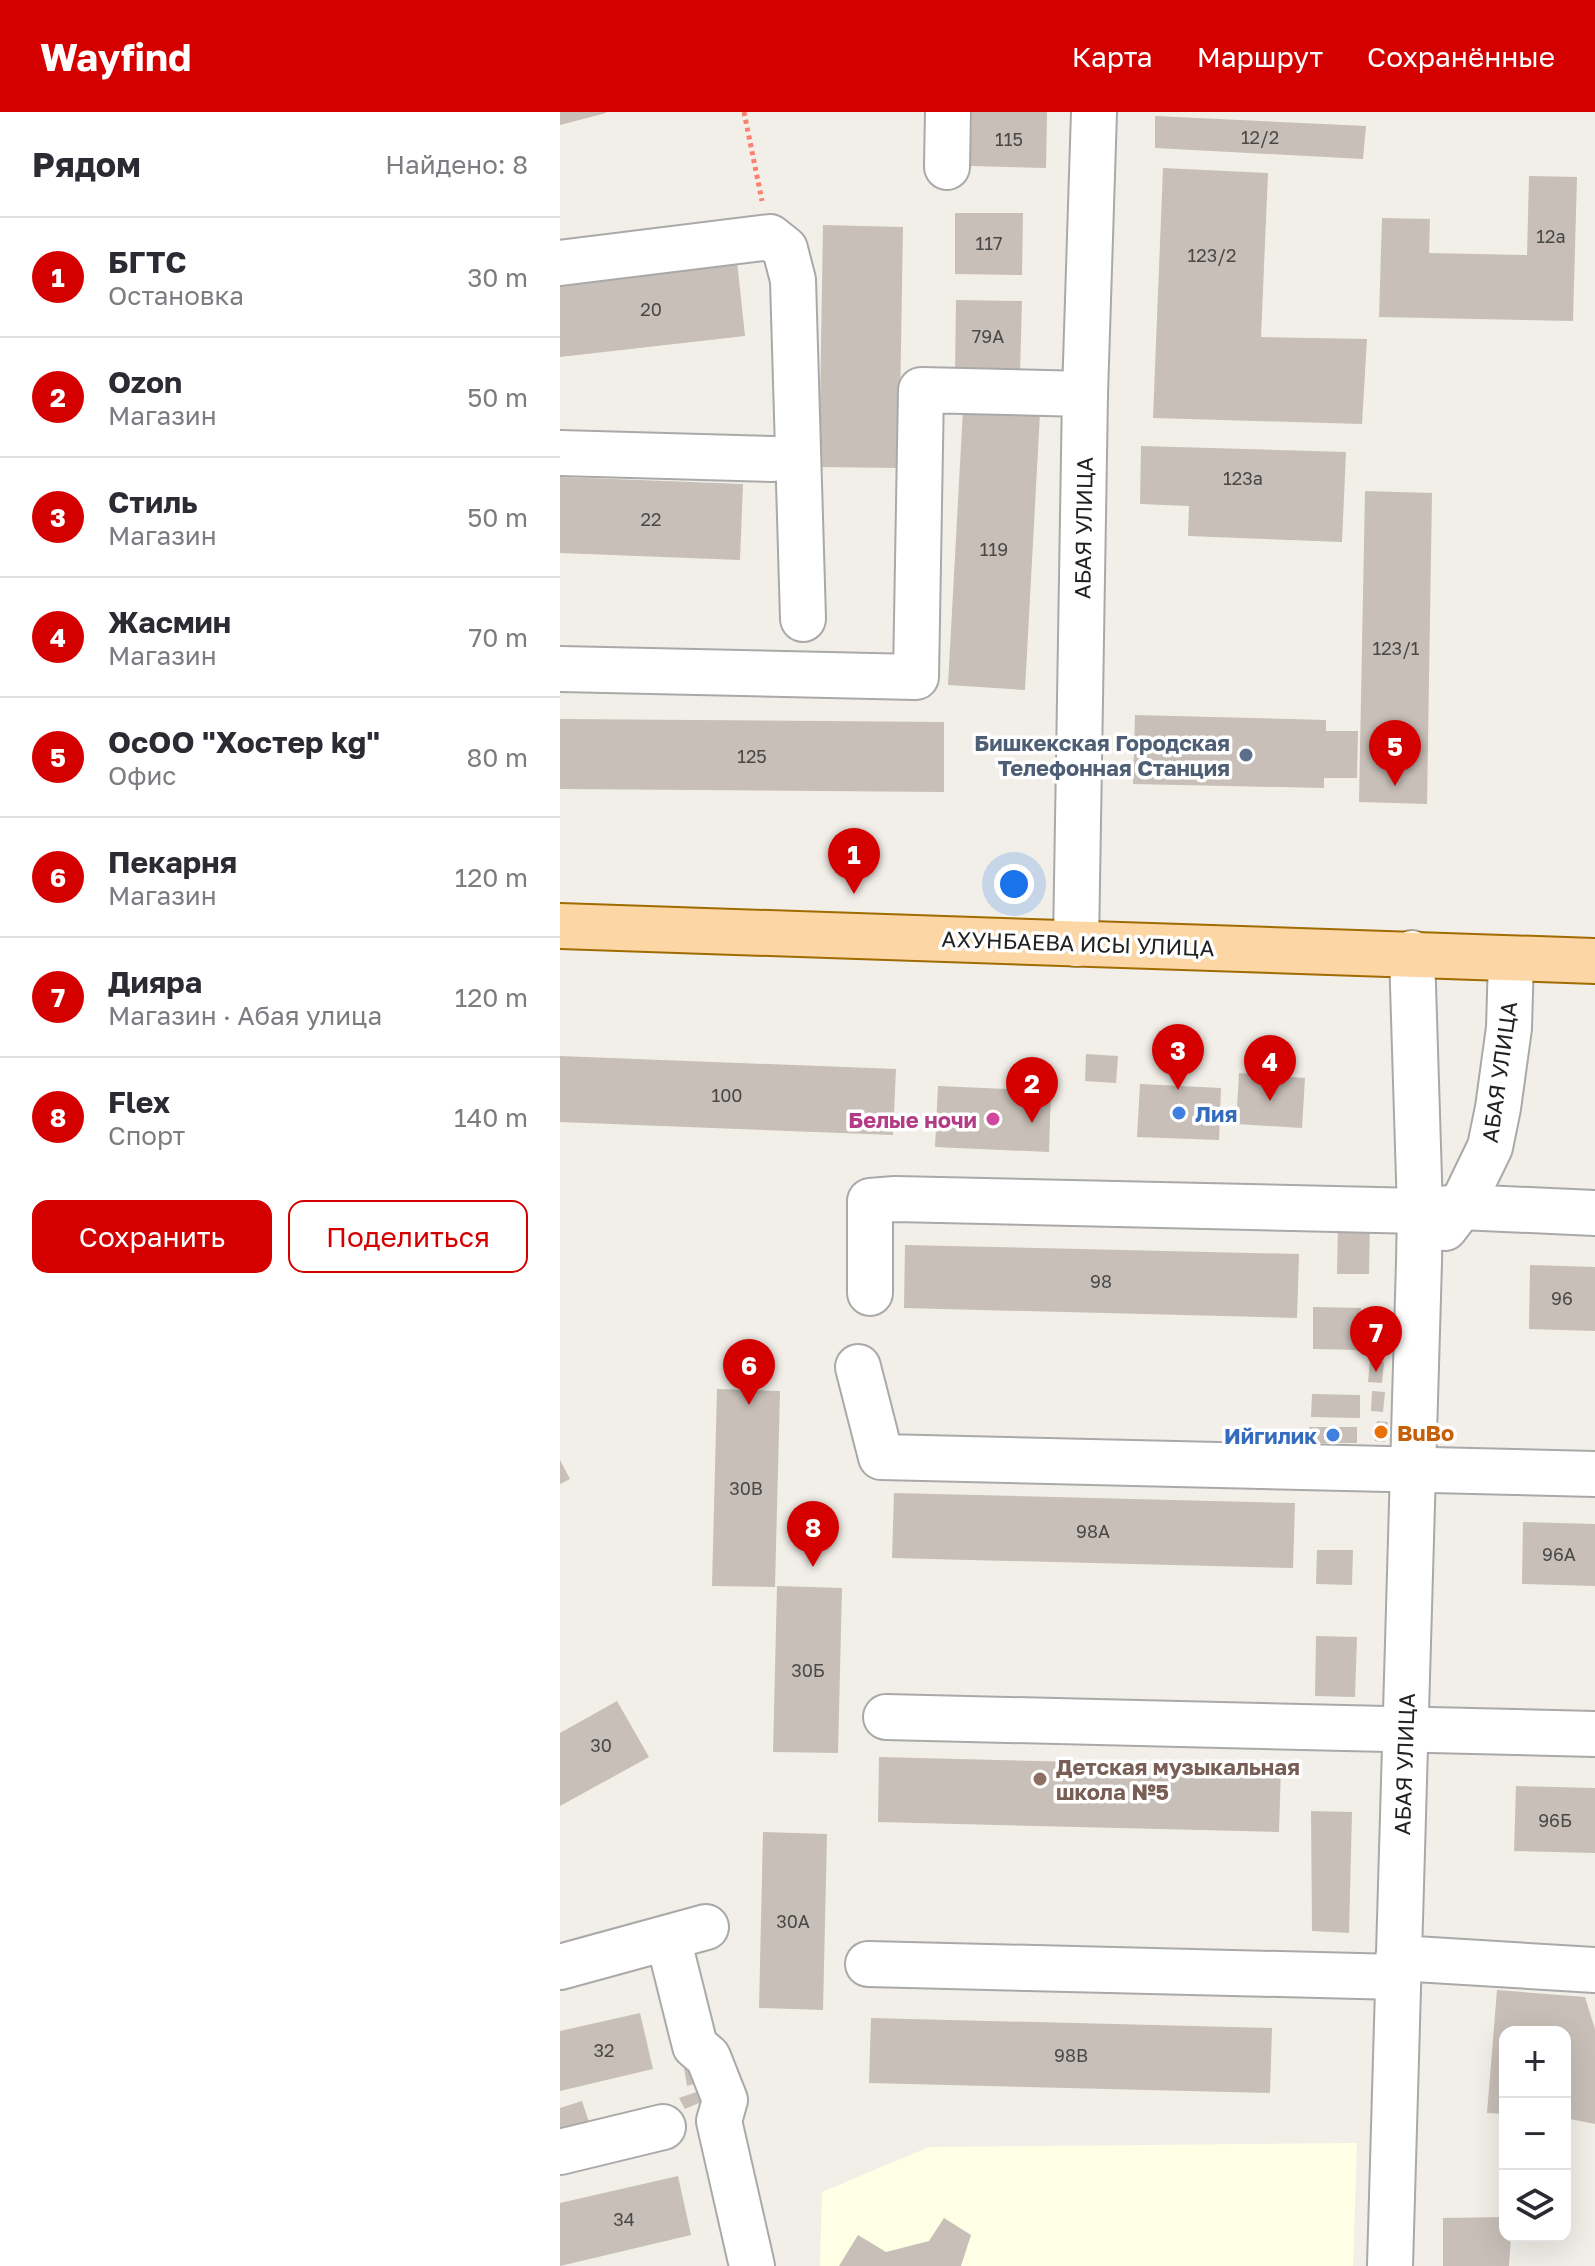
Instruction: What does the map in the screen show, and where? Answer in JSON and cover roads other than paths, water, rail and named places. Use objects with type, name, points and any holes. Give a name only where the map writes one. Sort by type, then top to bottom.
[{"type":"main road","name":"АХУНБАЕВА ИСЫ УЛИЦА","points":[[560,926],[1595,961]]},
{"type":"street","points":[[947,167],[948,112]]},
{"type":"street","name":"АБАЯ УЛИЦА","points":[[1076,944],[1085,394],[1094,112]]},
{"type":"street","points":[[560,263],[770,237],[785,249],[793,280],[803,619]]},
{"type":"street","points":[[560,669],[916,677],[921,390],[1085,394]]},
{"type":"street","points":[[560,453],[773,459]]},
{"type":"street","points":[[1412,953],[1440,1209]]},
{"type":"street","name":"АБАЯ УЛИЦА","points":[[1390,2266],[1419,1262],[1440,1209],[1490,1147],[1509,1028],[1511,959]]},
{"type":"street","points":[[870,1293],[870,1201],[895,1199],[1595,1213]]},
{"type":"street","points":[[858,1367],[881,1457],[1595,1474]]},
{"type":"street","points":[[886,1717],[1595,1734]]},
{"type":"street","points":[[560,1967],[687,1932],[695,2046],[708,2057],[725,2100],[719,2121],[752,2266]]},
{"type":"street","points":[[868,1964],[1595,1970]]},
{"type":"street","points":[[560,2152],[663,2127]]},
{"type":"place","name":"Бишкекская Городская Телефонная Станция","points":[[1246,755]]},
{"type":"place","name":"ОсОО \"Хостер kg\"","points":[[1395,786]]},
{"type":"place","name":"БГТС","points":[[854,894]]},
{"type":"place","name":"Стиль","points":[[1178,1090]]},
{"type":"place","name":"Жасмин","points":[[1270,1101]]},
{"type":"place","name":"Лия","points":[[1179,1113]]},
{"type":"place","name":"Белые ночи","points":[[993,1119]]},
{"type":"place","name":"Ozon","points":[[1032,1123]]},
{"type":"place","name":"Дияра","points":[[1376,1372]]},
{"type":"place","name":"Пекарня","points":[[749,1405]]},
{"type":"place","name":"BuBo","points":[[1381,1432]]},
{"type":"place","name":"Ийгилик","points":[[1333,1435]]},
{"type":"place","name":"Flex","points":[[813,1567]]},
{"type":"place","name":"Детская музыкальная школа №5","points":[[1040,1779]]}]
